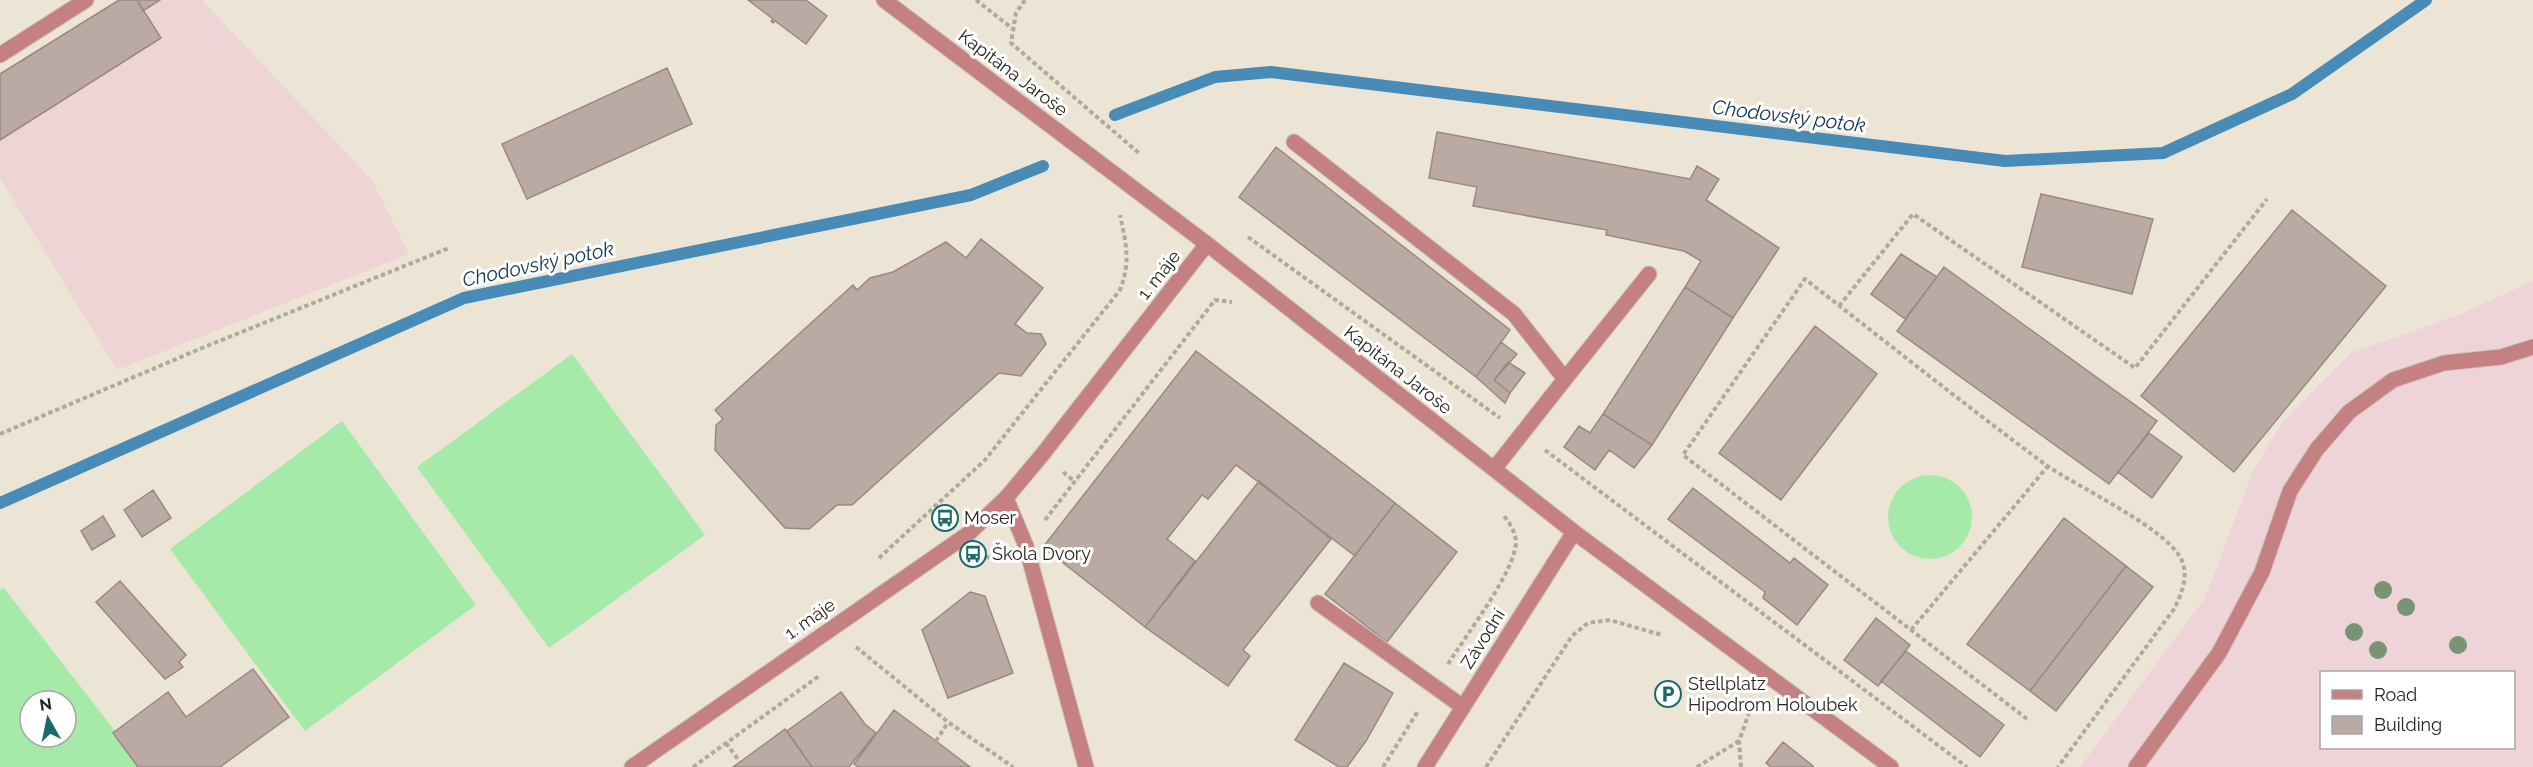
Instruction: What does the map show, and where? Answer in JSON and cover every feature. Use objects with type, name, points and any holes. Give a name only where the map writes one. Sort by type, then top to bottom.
[{"type":"street","points":[[0,55],[86,0]]},
{"type":"street","name":"Kapitána Jaroše","points":[[884,0],[1207,244],[1574,532],[1891,767]]},
{"type":"street","points":[[1294,142],[1514,314],[1565,379]]},
{"type":"street","name":"1. máje","points":[[632,767],[968,534],[1006,498],[1207,244]]},
{"type":"street","points":[[1494,470],[1649,274]]},
{"type":"street","points":[[2136,767],[2219,653],[2262,572],[2290,491],[2317,448],[2349,412],[2393,380],[2444,363],[2529,352]]},
{"type":"street","points":[[1006,498],[1026,546],[1086,767]]},
{"type":"street","name":"Závodní","points":[[1425,767],[1574,532]]},
{"type":"street","points":[[1318,603],[1463,707]]},
{"type":"path","points":[[976,0],[1013,29]]},
{"type":"path","points":[[1025,0],[1016,13],[1011,43],[1143,157]]},
{"type":"path","points":[[1839,306],[1913,214],[2135,368],[2267,199]]},
{"type":"path","points":[[871,564],[899,542],[985,460],[1120,290],[1127,270],[1128,256],[1119,213]]},
{"type":"path","points":[[1245,234],[1522,433],[1967,767]]},
{"type":"path","points":[[0,434],[202,348],[449,248]]},
{"type":"path","points":[[2026,719],[1683,455],[1804,279],[2048,466],[2165,539],[2181,558],[2185,579],[2182,595],[2174,609],[2058,767]]},
{"type":"path","points":[[981,556],[1005,560],[1026,546],[1215,300],[1234,302]]},
{"type":"path","points":[[1911,630],[2048,466]]},
{"type":"path","points":[[1499,585],[1508,571],[1516,542],[1511,525],[1500,512]]},
{"type":"path","points":[[1486,767],[1572,636],[1588,623],[1610,620],[1664,636]]},
{"type":"path","points":[[831,628],[948,722],[1013,767]]},
{"type":"path","points":[[847,655],[866,641]]},
{"type":"path","points":[[693,767],[819,675]]},
{"type":"path","points":[[1745,692],[1763,706]]},
{"type":"path","points":[[1741,767],[1739,741],[1754,699]]},
{"type":"path","points":[[936,741],[948,722]]},
{"type":"path","points":[[1697,767],[1739,741]]},
{"type":"path","points":[[726,743],[740,762]]},
{"type":"shaded area","points":[[118,0],[202,0],[372,180],[409,254],[117,370],[0,178],[0,74]]},
{"type":"shaded area","points":[[2533,281],[2533,767],[2080,767],[2205,598],[2253,471],[2282,423],[2351,353],[2456,316]]},
{"type":"green space","points":[[572,354],[705,535],[549,648],[417,467]]},
{"type":"green space","points":[[342,421],[476,605],[305,731],[170,549]]},
{"type":"green space","points":[[1930,475],[1946,478],[1960,487],[1969,501],[1972,517],[1969,533],[1960,547],[1946,556],[1930,559],[1914,556],[1900,547],[1891,533],[1888,517],[1891,501],[1900,487],[1914,478]]},
{"type":"green space","points":[[4,588],[143,767],[0,767],[0,590]]},
{"type":"building","points":[[119,0],[137,0],[161,38],[0,140],[0,74]]},
{"type":"building","points":[[137,0],[160,0],[143,11]]},
{"type":"building","points":[[748,0],[806,0],[827,16],[806,44],[775,21],[773,23],[771,21],[773,19]]},
{"type":"building","points":[[667,68],[692,124],[527,199],[502,144]]},
{"type":"building","points":[[1437,132],[1690,179],[1697,166],[1719,179],[1706,200],[1779,248],[1733,318],[1685,287],[1701,261],[1684,251],[1606,235],[1607,230],[1473,206],[1477,187],[1429,178]]},
{"type":"building","points":[[1276,147],[1510,330],[1476,377],[1239,197]]},
{"type":"building","points":[[2041,194],[2153,219],[2132,294],[2022,267]]},
{"type":"building","points":[[2292,210],[2386,286],[2234,472],[2141,396]]},
{"type":"building","points":[[981,239],[1043,288],[1015,324],[1027,333],[1041,334],[1046,344],[1021,376],[999,373],[852,505],[837,505],[809,529],[785,528],[715,450],[716,425],[723,419],[715,410],[853,285],[857,290],[870,278],[893,272],[946,242],[966,258]]},
{"type":"building","points":[[1901,254],[1937,277],[1905,319],[1871,294]]},
{"type":"building","points":[[1944,267],[2157,421],[2109,484],[1897,331]]},
{"type":"building","points":[[1685,287],[1733,318],[1652,445],[1603,414]]},
{"type":"building","points":[[1815,326],[1877,374],[1781,500],[1719,453]]},
{"type":"building","points":[[1501,342],[1517,354],[1494,380],[1510,393],[1505,403],[1476,377]]},
{"type":"building","points":[[1196,351],[1395,503],[1355,556],[1236,465],[1208,499],[1202,495],[1167,539],[1195,561],[1145,627],[1043,547]]},
{"type":"building","points":[[1508,362],[1525,373],[1510,393],[1494,380]]},
{"type":"building","points":[[1603,414],[1652,445],[1634,468],[1609,450],[1595,470],[1564,447],[1579,426],[1590,433]]},
{"type":"building","points":[[2149,433],[2182,457],[2152,498],[2118,472]]},
{"type":"building","points":[[1259,481],[1331,539],[1243,650],[1250,656],[1228,686],[1145,627]]},
{"type":"building","points":[[1693,488],[1790,563],[1794,558],[1828,585],[1797,625],[1763,598],[1765,592],[1668,519]]},
{"type":"building","points":[[153,490],[171,518],[142,537],[124,510]]},
{"type":"building","points":[[1395,503],[1457,552],[1387,642],[1325,594]]},
{"type":"building","points":[[103,516],[115,536],[92,550],[81,531]]},
{"type":"building","points":[[2064,518],[2126,566],[2030,691],[1967,644]]},
{"type":"building","points":[[2126,566],[2153,587],[2056,711],[2030,691]]},
{"type":"building","points":[[120,581],[186,655],[179,662],[183,667],[165,679],[96,602]]},
{"type":"building","points":[[970,592],[985,596],[1013,673],[948,698],[922,630]]},
{"type":"building","points":[[1876,618],[1910,645],[1878,686],[1844,660]]},
{"type":"building","points":[[1906,651],[2004,725],[1980,757],[1881,681]]},
{"type":"building","points":[[1344,663],[1393,693],[1366,741],[1347,767],[1339,767],[1295,740]]},
{"type":"building","points":[[253,669],[289,717],[220,767],[138,767],[113,733],[168,692],[186,717]]},
{"type":"building","points":[[841,692],[865,724],[876,733],[849,767],[812,767],[787,731]]},
{"type":"building","points":[[894,710],[970,767],[858,767],[854,764]]},
{"type":"building","points":[[785,729],[812,767],[733,767],[740,762]]},
{"type":"building","points":[[1783,742],[1813,767],[1771,767],[1766,763]]},
{"type":"waterway","name":"Chodovský potok","points":[[1115,115],[1215,77],[1271,72],[2005,161],[2163,153],[2292,94],[2426,0]]},
{"type":"waterway","name":"Chodovský potok","points":[[0,503],[464,298],[971,195],[1043,166]]},
{"type":"place","name":"Moser","points":[[945,518]]},
{"type":"place","name":"Škola Dvory","points":[[973,554]]},
{"type":"place","name":"Stellplatz Hipodrom Holoubek","points":[[1668,694]]}]
